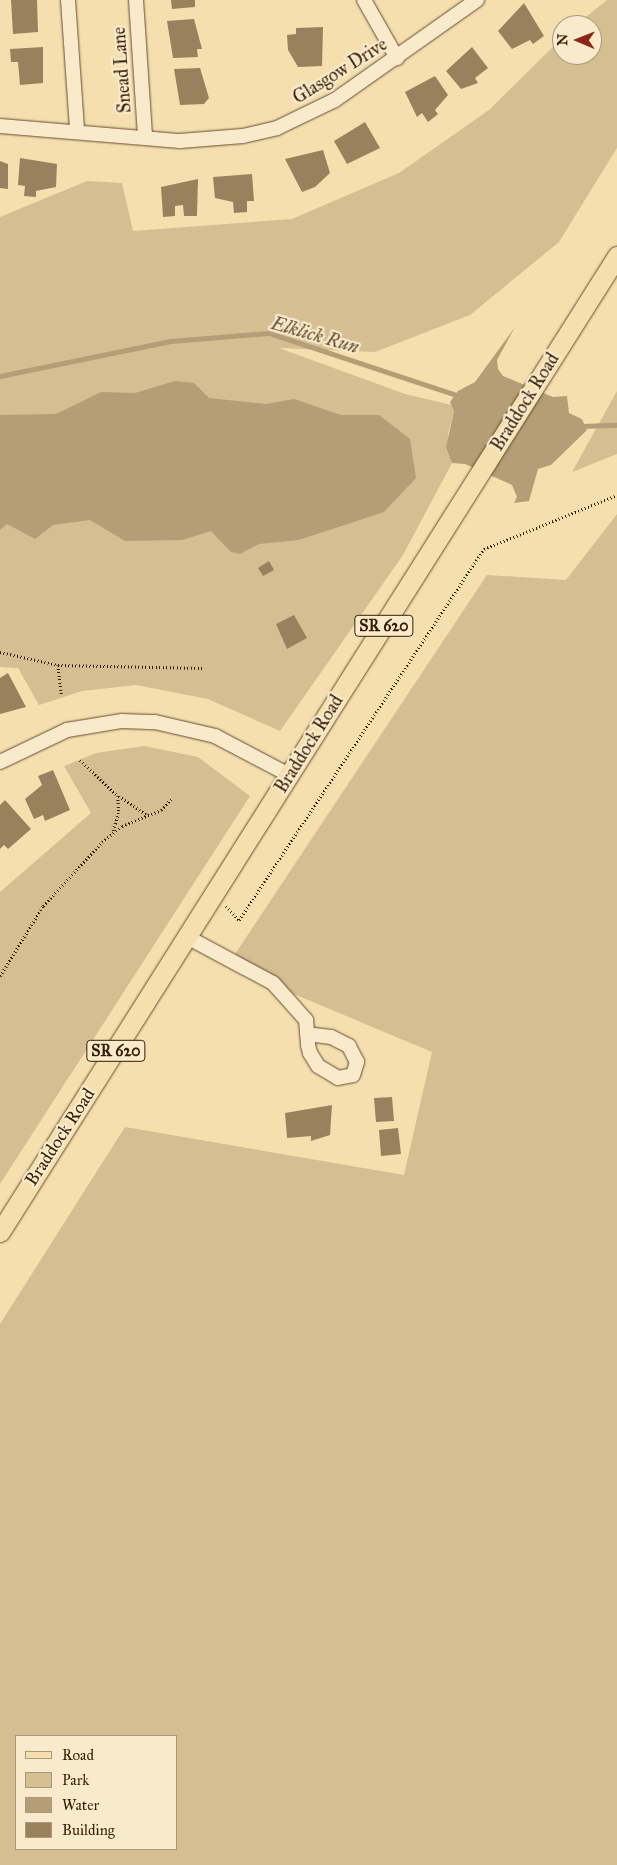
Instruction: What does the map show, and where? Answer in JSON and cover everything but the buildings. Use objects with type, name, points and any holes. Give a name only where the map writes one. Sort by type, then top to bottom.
[{"type":"main road","name":"Braddock Road","points":[[0,1232],[216,896],[289,775],[617,256]]},
{"type":"street","points":[[68,0],[77,130]]},
{"type":"street","name":"Snead Lane","points":[[136,0],[145,137]]},
{"type":"street","points":[[364,0],[397,58]]},
{"type":"street","name":"Glasgow Drive","points":[[0,126],[211,141],[277,128],[335,100],[477,0]]},
{"type":"street","points":[[0,762],[67,730],[122,721],[155,722],[215,736],[289,775]]},
{"type":"street","points":[[189,938],[273,983],[295,1003],[306,1020],[307,1034]]},
{"type":"path","points":[[216,896],[239,920],[484,549],[617,495]]},
{"type":"path","points":[[0,652],[58,665],[204,668]]},
{"type":"path","points":[[58,665],[62,696]]},
{"type":"path","points":[[80,760],[118,796],[149,815]]},
{"type":"path","points":[[112,833],[119,813],[118,796]]},
{"type":"path","points":[[0,976],[44,906],[112,833],[149,815],[171,799]]},
{"type":"green space","points":[[607,0],[617,0],[617,148],[559,242],[470,315],[375,352],[279,348],[405,394],[452,405],[454,411],[448,434],[452,463],[403,555],[280,731],[208,699],[136,685],[82,691],[39,705],[18,668],[0,667],[0,217],[87,181],[122,183],[133,231],[292,219],[399,173],[489,110],[552,48],[552,65],[602,65],[602,15],[588,15]]},
{"type":"green space","points":[[617,391],[617,454],[572,472]]},
{"type":"green space","points":[[617,514],[617,1865],[0,1865],[0,1324],[125,1127],[404,1175],[432,1052],[227,966],[487,575],[566,580]]},
{"type":"green space","points":[[144,746],[198,757],[250,796],[0,1184],[0,892],[91,813],[64,766],[96,753]]},
{"type":"water","points":[[515,327],[497,360],[498,369],[503,376],[553,397],[567,396],[569,413],[582,419],[587,430],[551,465],[538,469],[529,501],[514,503],[517,497],[512,485],[465,464],[452,463],[446,447],[454,411],[450,402],[458,391],[475,382]]},
{"type":"water","points":[[175,381],[194,383],[209,398],[266,404],[294,399],[341,415],[379,415],[410,439],[416,478],[384,512],[299,540],[259,544],[240,554],[231,552],[211,531],[182,540],[125,541],[90,520],[53,525],[35,539],[7,524],[0,530],[0,415],[56,414],[101,392],[135,393]]},
{"type":"waterway","name":"Elklick Run","points":[[0,376],[171,341],[269,333],[459,396]]},
{"type":"waterway","name":"Elklick Run","points":[[581,426],[617,425]]}]
